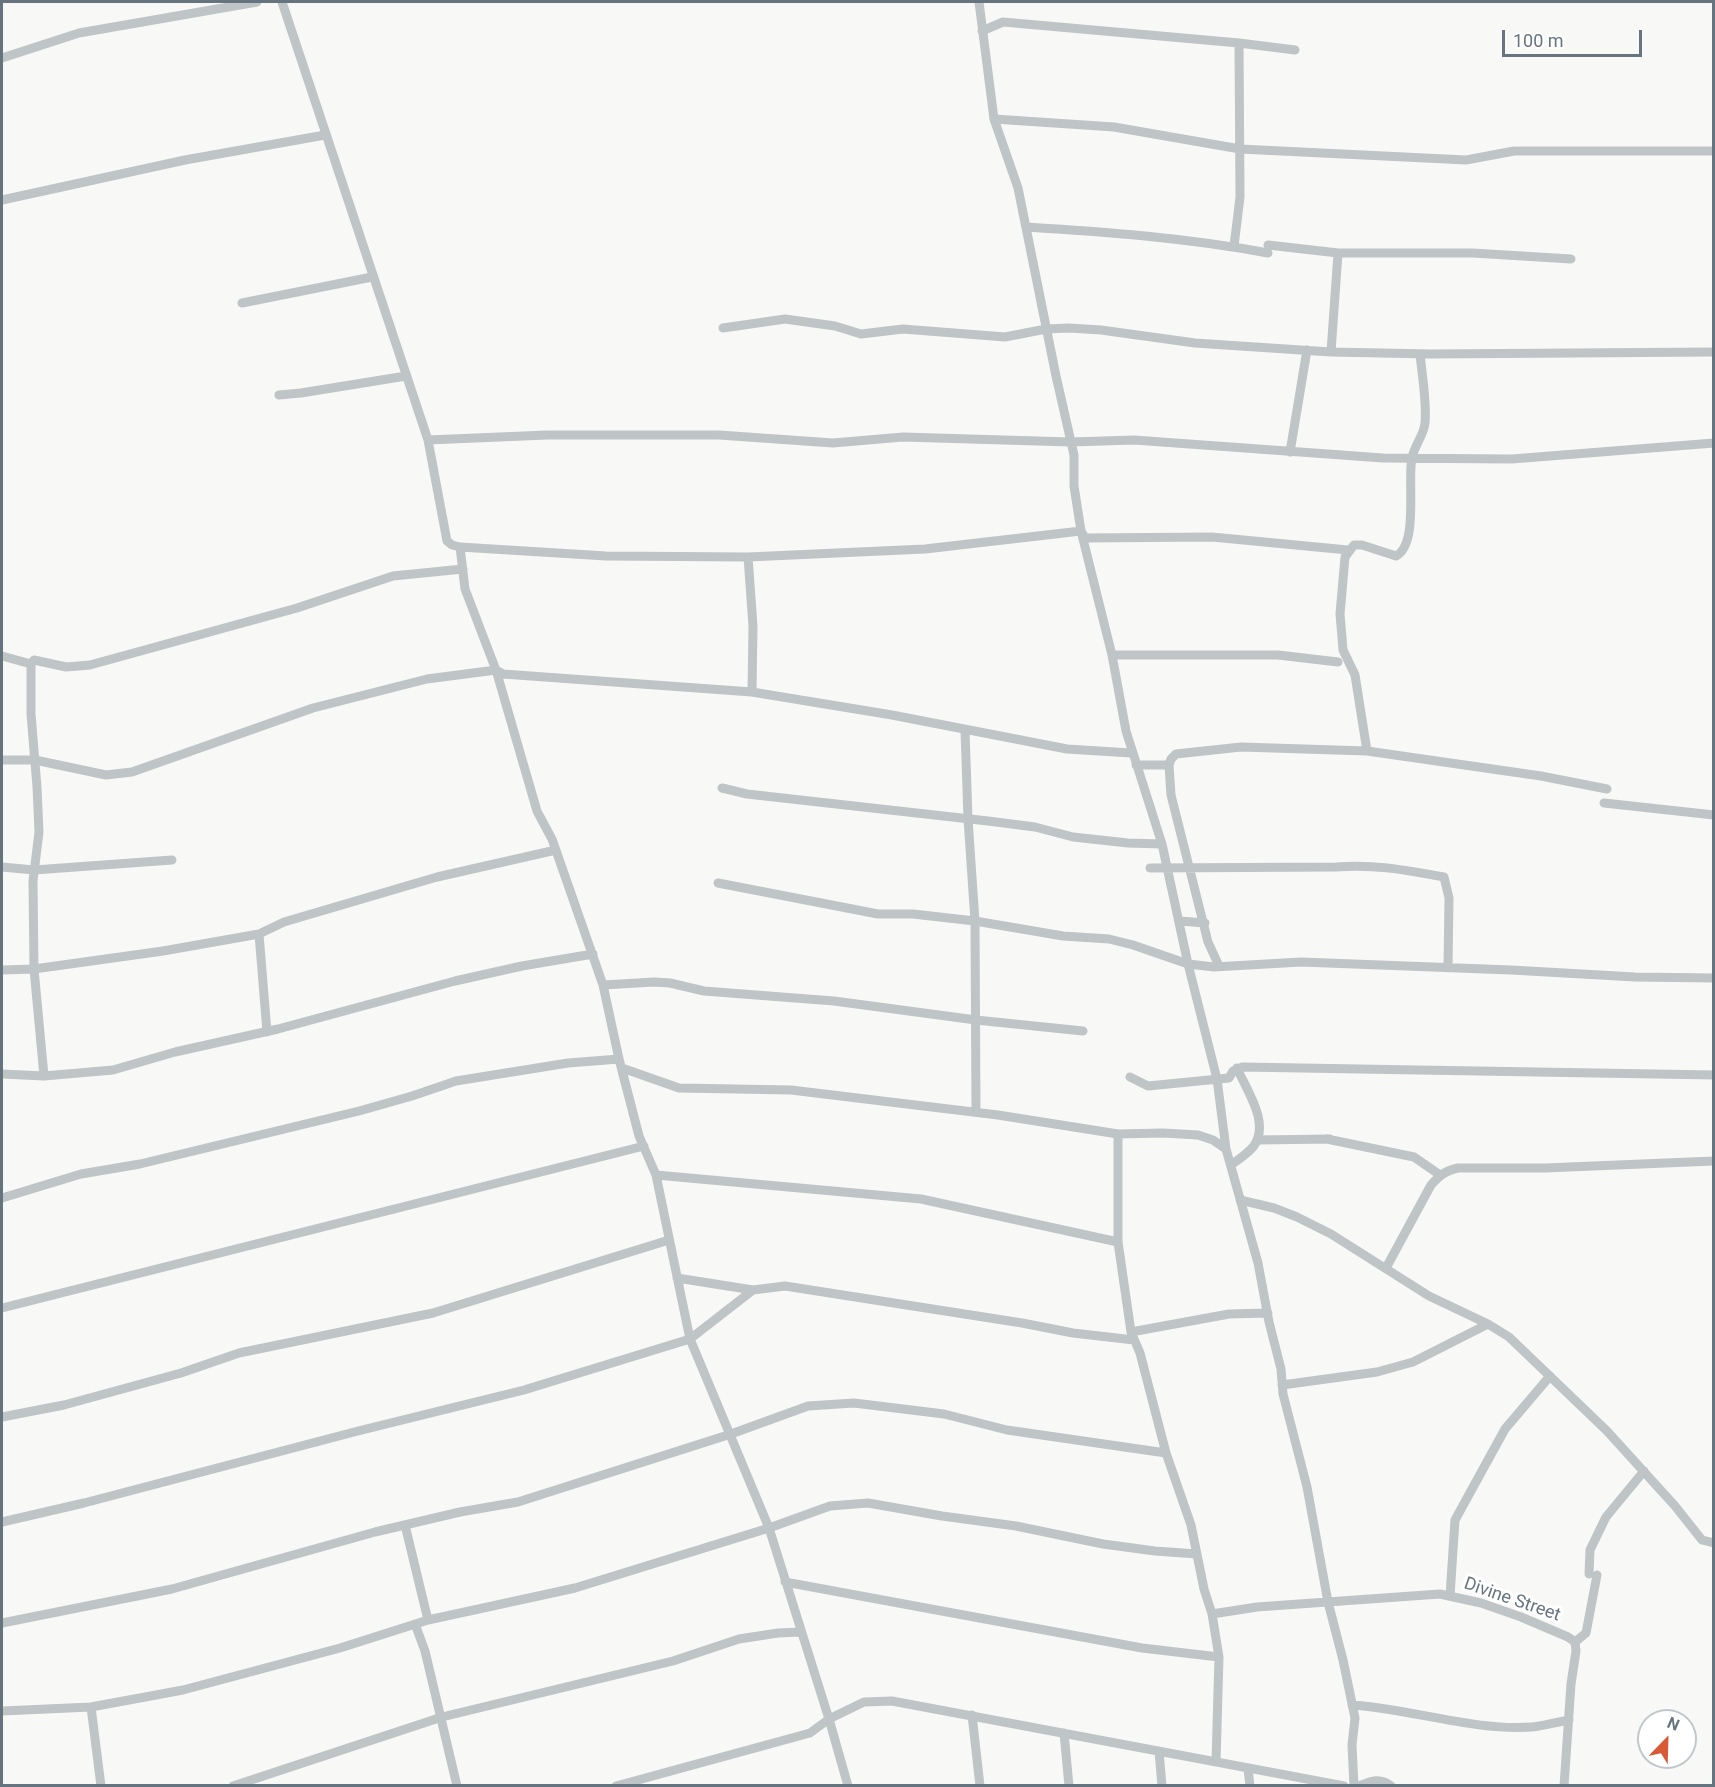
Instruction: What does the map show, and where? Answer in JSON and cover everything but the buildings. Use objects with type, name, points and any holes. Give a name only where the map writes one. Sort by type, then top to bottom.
[{"type":"street","points":[[2,58],[79,33],[257,2]]},
{"type":"street","points":[[282,2],[428,440],[447,541],[452,545],[606,556],[748,556],[926,549],[1082,531]]},
{"type":"street","points":[[979,2],[994,119],[1018,188],[1071,442],[1075,464],[1074,486],[1082,531],[1112,655],[1120,705],[1131,753],[1162,844],[1168,869],[1216,1079],[1226,1149],[1258,1263],[1281,1369],[1283,1394],[1307,1487],[1328,1602],[1352,1705],[1354,1785]]},
{"type":"street","points":[[982,31],[1003,22],[1295,50]]},
{"type":"street","points":[[1234,246],[1240,197],[1239,43]]},
{"type":"street","points":[[994,119],[1114,127],[1240,149],[1466,160],[1514,152],[1713,151]]},
{"type":"street","points":[[2,200],[185,160],[325,135]]},
{"type":"street","points":[[1026,227],[1093,231],[1268,249],[1338,253],[1473,253],[1571,259]]},
{"type":"street","points":[[1331,352],[1338,253]]},
{"type":"street","points":[[242,303],[372,277]]},
{"type":"street","points":[[723,328],[785,319],[835,326],[861,334],[903,329],[1005,337],[1046,329],[1101,330],[1195,343],[1331,352],[1420,354],[1713,352]]},
{"type":"street","points":[[1290,452],[1307,350]]},
{"type":"street","points":[[1367,751],[1354,675],[1343,650],[1340,615],[1345,557],[1354,545],[1362,545],[1396,556],[1400,553],[1407,537],[1410,520],[1412,458],[1425,425],[1420,354]]},
{"type":"street","points":[[279,395],[406,376]]},
{"type":"street","points":[[428,440],[547,435],[719,435],[833,443],[903,437],[1071,442],[1134,440],[1290,452],[1412,458],[1512,459],[1713,443]]},
{"type":"street","points":[[1082,531],[1085,538],[1212,537],[1348,550]]},
{"type":"street","points":[[460,547],[465,590],[496,670],[537,811],[556,850],[603,985],[621,1064],[644,1146],[656,1175],[690,1339],[769,1528],[848,1785]]},
{"type":"street","points":[[748,556],[753,626],[752,692]]},
{"type":"street","points":[[44,1076],[34,969],[34,870],[39,832],[31,714],[31,664],[34,660],[66,667],[90,665],[297,608],[393,576],[462,569]]},
{"type":"street","points":[[1112,655],[1278,655],[1338,662]]},
{"type":"street","points":[[2,656],[31,664]]},
{"type":"street","points":[[2,760],[35,760],[106,775],[132,772],[312,708],[427,679],[496,670],[504,674],[752,692],[892,715],[1067,749],[1131,753]]},
{"type":"street","points":[[965,730],[975,921],[976,1112]]},
{"type":"street","points":[[1219,966],[1208,942],[1205,922],[1172,795],[1169,765],[1176,754],[1241,747],[1367,751],[1541,776],[1607,789]]},
{"type":"street","points":[[1136,765],[1169,765]]},
{"type":"street","points":[[722,788],[747,794],[1035,827],[1073,837],[1162,844]]},
{"type":"street","points":[[1604,803],[1713,815]]},
{"type":"street","points":[[2,970],[34,969],[163,951],[259,933],[284,922],[437,878],[556,850]]},
{"type":"street","points":[[2,867],[34,870],[172,860]]},
{"type":"street","points":[[1149,868],[1323,861]]},
{"type":"street","points":[[1149,868],[1364,865],[1390,867],[1444,877],[1449,898],[1448,968]]},
{"type":"street","points":[[1149,868],[1190,866]]},
{"type":"street","points":[[1168,869],[1190,866]]},
{"type":"street","points":[[718,883],[878,914],[913,914],[975,921],[1063,936],[1108,939],[1188,964],[1219,966],[1301,962],[1635,977],[1713,978]]},
{"type":"street","points":[[1180,921],[1205,922]]},
{"type":"street","points":[[259,933],[267,1032]]},
{"type":"street","points":[[2,1074],[44,1076],[113,1070],[175,1052],[267,1032],[455,981],[522,966],[593,954]]},
{"type":"street","points":[[603,985],[670,983],[704,991],[834,1001],[976,1020],[1083,1031]]},
{"type":"street","points":[[2,1197],[81,1174],[140,1164],[359,1111],[456,1081],[568,1063],[621,1064],[679,1088],[791,1090],[976,1112],[1118,1134],[1198,1135],[1213,1140],[1226,1149]]},
{"type":"street","points":[[1228,1078],[1237,1068],[1391,1068],[1713,1075]]},
{"type":"street","points":[[1230,1165],[1252,1149],[1257,1140],[1260,1120],[1237,1068]]},
{"type":"street","points":[[1130,1077],[1148,1086],[1228,1078],[1232,1081],[1243,1080]]},
{"type":"street","points":[[1118,1134],[1118,1242],[1133,1336],[1140,1353],[1166,1453],[1191,1525],[1204,1589],[1212,1614],[1219,1657],[1216,1762]]},
{"type":"street","points":[[1327,1138],[1414,1157],[1440,1175]]},
{"type":"street","points":[[1257,1140],[1350,1138]]},
{"type":"street","points":[[2,1308],[644,1146]]},
{"type":"street","points":[[1386,1268],[1431,1185],[1440,1175],[1458,1168],[1569,1167],[1713,1161]]},
{"type":"street","points":[[656,1175],[921,1199],[1118,1242]]},
{"type":"street","points":[[1240,1200],[1274,1208],[1298,1217],[1331,1234],[1429,1296],[1488,1324],[1509,1337],[1644,1471],[1702,1540],[1713,1543]]},
{"type":"street","points":[[2,1417],[64,1405],[181,1373],[239,1353],[433,1313],[669,1240]]},
{"type":"street","points":[[677,1278],[753,1290],[785,1286],[1073,1333],[1133,1336],[1229,1314],[1268,1313]]},
{"type":"street","points":[[2,1522],[524,1390],[690,1339],[753,1290]]},
{"type":"street","points":[[1282,1385],[1377,1372],[1413,1362],[1488,1324]]},
{"type":"street","points":[[1450,1596],[1455,1520],[1504,1429],[1550,1376]]},
{"type":"street","points":[[2,1623],[172,1588],[405,1525],[518,1502],[730,1434],[808,1406],[854,1403],[944,1414],[1007,1430],[1166,1453]]},
{"type":"street","points":[[1575,1642],[1586,1633],[1593,1575],[1590,1550],[1606,1517],[1644,1471]]},
{"type":"street","points":[[2,1711],[91,1707],[183,1690],[340,1648],[428,1620],[575,1587],[769,1528],[830,1506],[868,1503],[1016,1526],[1103,1544],[1197,1554]]},
{"type":"street","points":[[405,1525],[428,1620]]},
{"type":"street","points":[[785,1582],[985,1617],[1142,1648],[1219,1657]]},
{"type":"street","name":"Divine Street","points":[[1212,1614],[1257,1607],[1406,1595],[1450,1596],[1521,1617],[1575,1642],[1564,1785]]},
{"type":"street","points":[[415,1624],[425,1651],[442,1717],[456,1785]]},
{"type":"street","points":[[233,1785],[442,1717],[673,1660],[739,1639],[801,1632]]},
{"type":"street","points":[[616,1785],[810,1733],[829,1719],[864,1702],[892,1701],[1248,1769],[1344,1785]]},
{"type":"street","points":[[1352,1705],[1382,1707],[1457,1722],[1500,1726],[1533,1727],[1569,1720]]},
{"type":"street","points":[[91,1707],[102,1785]]},
{"type":"street","points":[[972,1715],[980,1785]]},
{"type":"street","points":[[1064,1733],[1069,1785]]},
{"type":"street","points":[[1159,1751],[1162,1785]]},
{"type":"street","points":[[1248,1769],[1250,1785]]},
{"type":"street","points":[[1359,1785],[1374,1780],[1385,1781],[1390,1785]]}]
